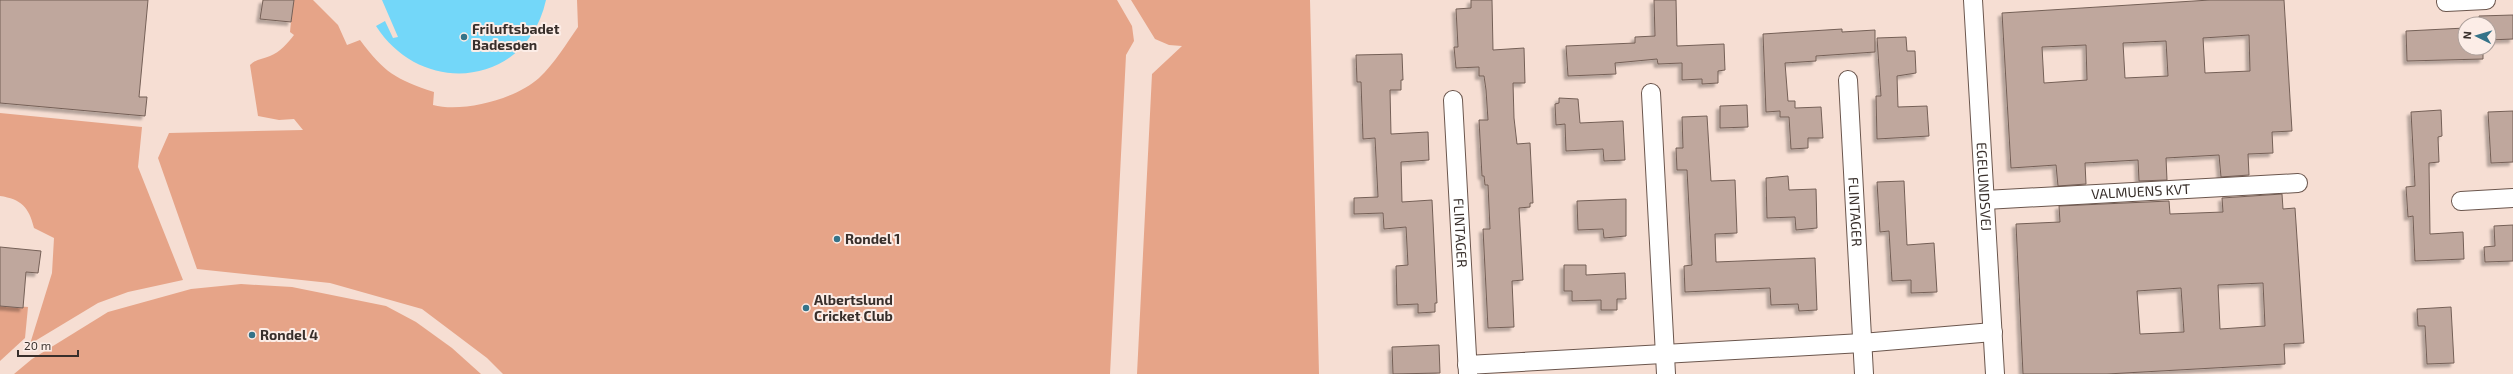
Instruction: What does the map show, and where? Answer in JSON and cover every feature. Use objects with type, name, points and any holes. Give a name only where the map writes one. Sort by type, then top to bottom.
[{"type":"street","name":"EGELUNDSVEJ","points":[[1973,0],[1995,374]]},
{"type":"street","points":[[2446,2],[2486,0]]},
{"type":"street","name":"FLINTAGER","points":[[1848,80],[1864,374]]},
{"type":"street","points":[[1652,93],[1666,374]]},
{"type":"street","name":"FLINTAGER","points":[[1453,100],[1467,369],[1664,354],[1862,343],[1993,332]]},
{"type":"street","name":"VALMUENS KVT","points":[[1985,200],[2298,183]]},
{"type":"street","points":[[2461,201],[2513,198]]},
{"type":"shaded area","points":[[293,0],[313,0],[338,25],[347,45],[360,40],[384,68],[392,74],[400,79],[434,92],[433,105],[459,107],[474,106],[503,98],[529,86],[539,78],[555,60],[578,27],[577,0],[1117,0],[1132,26],[1134,41],[1126,55],[1110,374],[503,374],[487,358],[422,309],[330,283],[197,269],[158,158],[169,133],[303,130],[294,119],[279,120],[258,116],[250,65],[257,60],[277,52],[294,35],[290,32]]},
{"type":"shaded area","points":[[1131,0],[1310,0],[1319,374],[1137,374],[1152,74],[1182,46],[1169,45],[1155,39]]},
{"type":"shaded area","points":[[0,113],[142,127],[138,167],[183,280],[128,292],[98,303],[30,344],[52,273],[54,238],[34,228],[30,215],[23,205],[13,199],[0,196]]},
{"type":"shaded area","name":"Rondel 4","points":[[241,284],[292,287],[386,306],[416,322],[452,348],[481,374],[14,374],[32,359],[108,312],[191,289]]},
{"type":"shaded area","points":[[0,305],[28,307],[25,338],[0,361]]},
{"type":"water","name":"Friluftsbadet Badesøen","points":[[382,0],[546,0],[535,29],[518,51],[496,65],[471,73],[445,72],[419,65],[396,49],[376,26],[385,21],[393,38],[398,37]]},
{"type":"building","points":[[0,0],[148,0],[139,97],[147,97],[145,116],[0,103]]},
{"type":"building","points":[[263,0],[294,0],[291,22],[260,19]]},
{"type":"building","points":[[1471,0],[1492,0],[1493,50],[1524,48],[1525,83],[1513,83],[1514,118],[1517,144],[1530,143],[1533,203],[1530,203],[1530,207],[1519,208],[1523,280],[1512,281],[1514,327],[1488,328],[1483,229],[1490,229],[1488,185],[1485,185],[1484,176],[1482,176],[1479,120],[1488,120],[1486,90],[1484,76],[1479,76],[1479,67],[1456,68],[1454,47],[1458,47],[1456,9],[1471,8]]},
{"type":"building","points":[[1654,0],[1676,0],[1677,46],[1724,44],[1725,70],[1718,71],[1718,83],[1702,84],[1702,79],[1682,80],[1682,63],[1658,64],[1657,59],[1615,63],[1616,74],[1568,76],[1566,46],[1635,43],[1635,37],[1655,36]]},
{"type":"building","points":[[2210,0],[2284,0],[2292,131],[2272,132],[2273,153],[2248,154],[2249,175],[2221,177],[2219,155],[2166,158],[2167,180],[2139,181],[2138,160],[2085,163],[2086,184],[2058,186],[2056,165],[2011,168],[2002,13]],"holes":[[[2249,35],[2250,71],[2205,73],[2203,38]],[[2166,41],[2168,76],[2125,78],[2123,43]],[[2086,45],[2087,80],[2044,83],[2042,47]]]},
{"type":"building","points":[[2513,15],[2513,39],[2497,40],[2497,16],[2479,16]]},
{"type":"building","points":[[2457,28],[2457,56],[2483,56],[2483,59],[2407,61],[2406,31]]},
{"type":"building","points":[[1842,29],[1842,32],[1875,30],[1875,52],[1816,56],[1816,61],[1785,63],[1788,101],[1795,101],[1795,108],[1821,107],[1823,138],[1808,138],[1808,148],[1791,149],[1789,117],[1780,117],[1780,111],[1766,112],[1763,34]]},
{"type":"building","points":[[1906,37],[1907,51],[1915,51],[1916,73],[1897,76],[1898,107],[1927,106],[1929,136],[1877,139],[1876,96],[1881,96],[1877,38]]},
{"type":"building","points":[[1402,54],[1403,80],[1401,80],[1401,90],[1390,90],[1391,134],[1428,132],[1429,160],[1401,162],[1402,202],[1432,200],[1437,303],[1435,303],[1435,312],[1418,313],[1418,304],[1397,305],[1396,266],[1408,265],[1406,227],[1384,229],[1383,213],[1354,214],[1354,198],[1378,197],[1375,138],[1363,139],[1361,82],[1357,82],[1356,55]]},
{"type":"building","points":[[1559,98],[1578,99],[1580,123],[1623,121],[1625,160],[1604,161],[1603,149],[1566,151],[1565,124],[1556,125],[1555,104],[1559,103]]},
{"type":"building","points":[[1747,105],[1748,127],[1720,128],[1720,106]]},
{"type":"building","points":[[2441,110],[2442,136],[2438,137],[2439,162],[2429,163],[2430,234],[2463,232],[2464,259],[2415,261],[2413,216],[2408,217],[2406,187],[2415,186],[2411,112]]},
{"type":"building","points":[[2513,111],[2513,162],[2491,163],[2488,112]]},
{"type":"building","points":[[1707,116],[1711,181],[1735,180],[1737,233],[1715,234],[1716,262],[1815,258],[1817,310],[1799,311],[1798,304],[1771,305],[1770,288],[1685,292],[1684,266],[1692,265],[1687,170],[1677,170],[1676,148],[1683,148],[1682,117]]},
{"type":"building","points":[[1788,176],[1789,190],[1816,189],[1817,228],[1796,230],[1795,217],[1767,218],[1766,178]]},
{"type":"building","points":[[1904,181],[1907,245],[1934,243],[1937,292],[1911,293],[1911,280],[1892,281],[1889,231],[1880,232],[1877,182]]},
{"type":"building","points":[[2282,194],[2283,209],[2295,208],[2304,343],[2284,344],[2285,364],[2107,374],[2023,374],[2016,224],[2060,222],[2059,206],[2169,201],[2170,214],[2223,212],[2222,198]],"holes":[[[2263,283],[2265,326],[2220,329],[2218,285]],[[2181,288],[2184,332],[2140,334],[2137,291]]]},
{"type":"building","points":[[1626,199],[1626,236],[1604,238],[1603,229],[1578,230],[1577,201]]},
{"type":"building","points":[[2513,225],[2513,261],[2485,262],[2484,247],[2495,246],[2494,226]]},
{"type":"building","points":[[0,247],[41,251],[38,273],[26,272],[23,308],[0,306]]},
{"type":"building","points":[[1564,265],[1586,265],[1586,275],[1625,273],[1626,299],[1617,299],[1617,310],[1601,310],[1601,300],[1572,301],[1572,291],[1564,291]]},
{"type":"building","points":[[2451,307],[2454,363],[2427,364],[2425,326],[2418,326],[2417,309]]},
{"type":"building","points":[[1439,345],[1440,373],[1393,374],[1392,347]]},
{"type":"place","name":"Friluftsbadet Badesøen","points":[[464,37]]},
{"type":"place","name":"Rondel 1","points":[[837,239]]},
{"type":"place","name":"Albertslund Cricket Club","points":[[806,308]]},
{"type":"place","name":"Rondel 4","points":[[252,335]]}]
